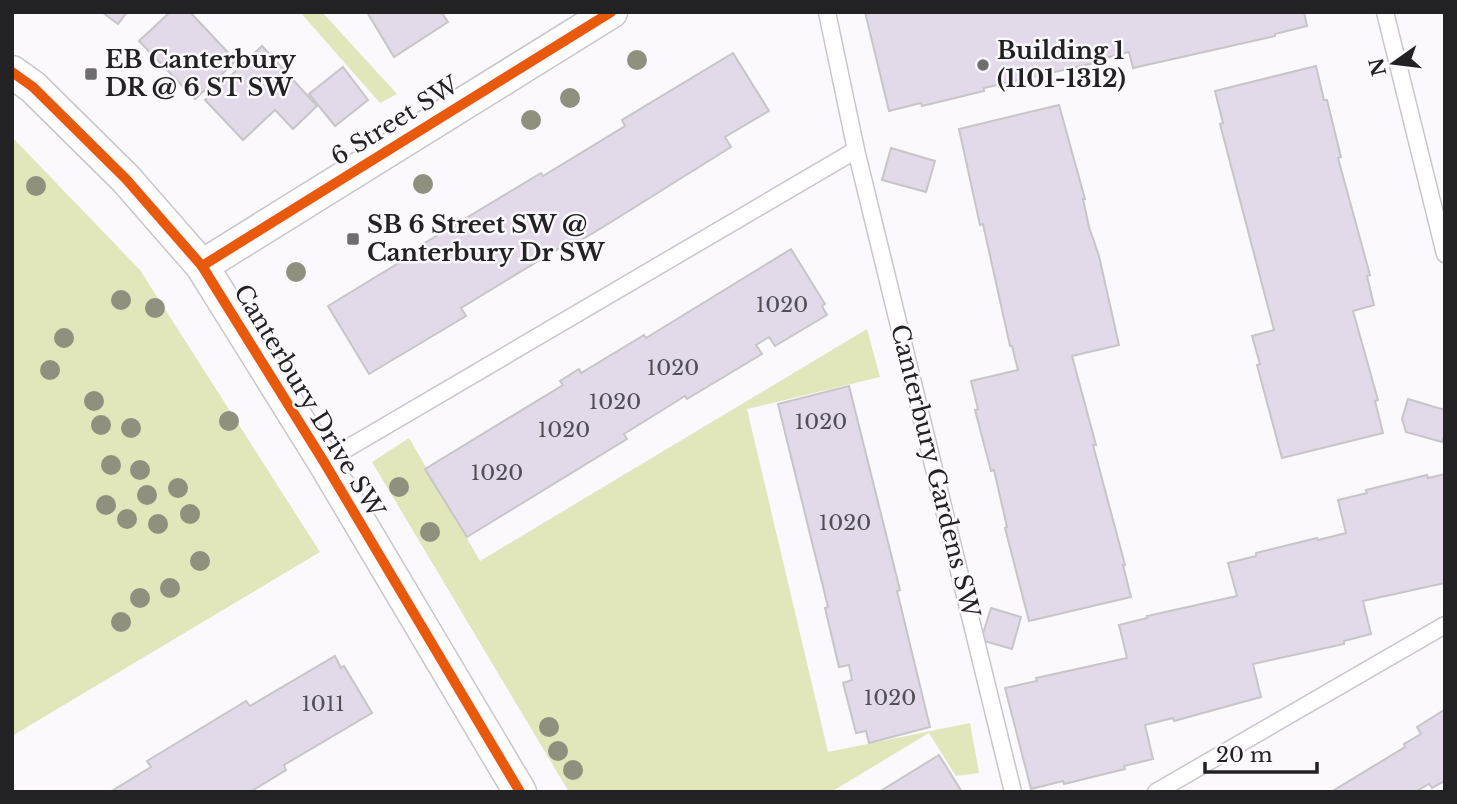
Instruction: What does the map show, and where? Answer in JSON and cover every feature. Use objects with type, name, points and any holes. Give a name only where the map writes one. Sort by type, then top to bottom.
[{"type":"street","name":"6 Street SW","points":[[202,266],[611,12]]},
{"type":"street","name":"Canterbury Drive SW","points":[[12,72],[33,87],[126,179],[202,266],[324,462],[520,792]]},
{"type":"lane","name":"Canterbury Gardens SW","points":[[827,12],[856,150],[1013,792]]},
{"type":"lane","points":[[1385,12],[1445,254]]},
{"type":"lane","points":[[324,462],[856,150]]},
{"type":"lane","points":[[1156,792],[1445,625]]},
{"type":"green space","points":[[300,12],[322,12],[397,94],[380,103]]},
{"type":"green space","points":[[12,137],[140,270],[320,552],[12,736]]},
{"type":"green space","points":[[867,329],[880,377],[747,409],[828,752],[970,723],[979,773],[956,776],[929,733],[831,792],[569,792],[372,462],[409,438],[480,561]]},
{"type":"building","points":[[102,12],[127,12],[118,24]]},
{"type":"building","points":[[170,12],[190,12],[236,61],[195,99],[139,41]]},
{"type":"building","points":[[367,12],[441,12],[448,22],[394,57]]},
{"type":"building","name":"Building 1 (1101-1312)","points":[[865,12],[1304,12],[1307,26],[1275,36],[1133,68],[1129,52],[1102,59],[1103,61],[984,88],[984,91],[889,111]]},
{"type":"building","points":[[262,46],[317,106],[293,129],[275,110],[243,140],[205,100]]},
{"type":"building","points":[[733,53],[769,111],[725,137],[731,147],[578,242],[576,238],[461,308],[466,316],[369,374],[328,306],[420,250],[418,247],[625,126],[622,120]]},
{"type":"building","points":[[1316,66],[1324,100],[1327,100],[1341,157],[1338,158],[1370,275],[1367,276],[1374,305],[1353,311],[1378,400],[1375,401],[1383,433],[1282,458],[1252,336],[1274,330],[1220,124],[1223,123],[1215,91]]},
{"type":"building","points":[[343,67],[368,100],[335,126],[309,94]]},
{"type":"building","points":[[1059,105],[1085,199],[1089,227],[1099,256],[1119,345],[1072,356],[1096,445],[1093,445],[1131,597],[1029,621],[1005,528],[1007,527],[994,470],[991,471],[975,410],[978,409],[971,381],[1018,370],[1010,346],[983,224],[980,225],[959,129]]},
{"type":"building","points":[[891,148],[935,161],[926,192],[882,180]]},
{"type":"building","points":[[791,249],[825,304],[822,306],[827,315],[775,346],[769,337],[756,345],[762,354],[687,399],[685,396],[624,434],[627,439],[467,537],[425,469],[563,385],[560,381],[579,369],[581,373],[644,335],[646,338]]},
{"type":"building","points":[[849,386],[900,590],[897,591],[930,727],[869,743],[866,731],[856,733],[843,683],[852,680],[849,665],[839,667],[825,608],[828,607],[778,404]]},
{"type":"building","points":[[1408,399],[1445,410],[1445,434],[1442,442],[1406,432],[1402,419]]},
{"type":"building","points":[[1445,474],[1445,583],[1363,601],[1371,634],[1344,641],[1344,644],[1253,664],[1261,697],[1174,721],[1173,718],[1145,725],[1153,759],[1064,784],[1063,781],[1031,789],[1005,688],[1037,681],[1036,678],[1127,658],[1119,625],[1237,596],[1228,563],[1256,556],[1256,553],[1346,533],[1338,500],[1427,475],[1428,478]]},
{"type":"building","points":[[991,608],[1021,617],[1012,649],[981,640]]},
{"type":"building","points":[[335,656],[341,668],[344,666],[372,713],[284,765],[286,770],[250,792],[110,792],[151,767],[147,761],[246,701],[250,706]]},
{"type":"building","points":[[1444,710],[1445,781],[1432,788],[1429,784],[1415,792],[1331,792],[1405,747],[1404,744],[1421,734],[1417,727]]},
{"type":"building","points":[[939,755],[962,792],[879,792]]},
{"type":"cycle path","points":[[202,266],[611,12]]},
{"type":"cycle path","points":[[12,72],[33,87],[126,179],[202,266],[324,462],[520,792]]},
{"type":"place","name":"Building 1 (1101-1312)","points":[[983,65]]},
{"type":"place","name":"EB Canterbury DR @ 6 ST SW","points":[[91,74]]},
{"type":"place","name":"SB 6 Street SW @ Canterbury Dr SW","points":[[353,239]]}]
